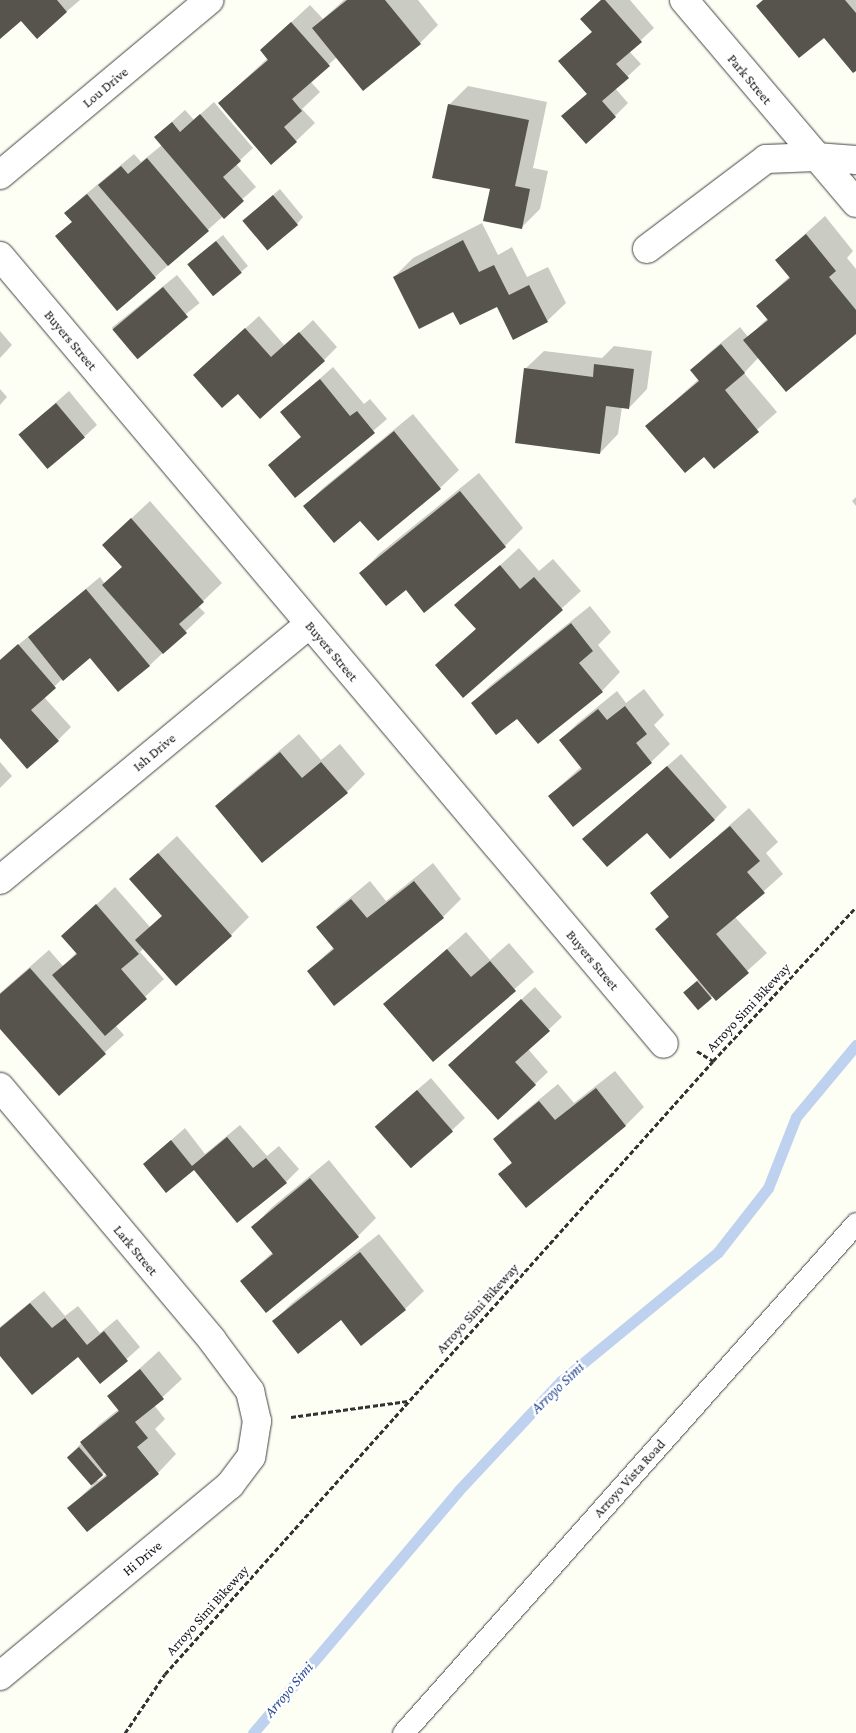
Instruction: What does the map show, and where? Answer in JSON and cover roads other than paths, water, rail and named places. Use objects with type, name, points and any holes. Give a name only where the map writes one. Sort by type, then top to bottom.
[{"type":"street","name":"Lou Drive","points":[[0,175],[210,0]]},
{"type":"street","name":"Park Street","points":[[684,0],[856,204]]},
{"type":"street","points":[[648,249],[766,159],[816,158],[856,160]]},
{"type":"street","name":"Buyers Street","points":[[0,256],[664,1044]]},
{"type":"street","name":"Ish Drive","points":[[0,880],[309,624]]},
{"type":"street","name":"Lark Street","points":[[0,1087],[212,1340],[250,1391],[257,1421]]},
{"type":"street","name":"Hi Drive","points":[[0,1676],[230,1485],[251,1457],[257,1421]]},
{"type":"lane","name":"Arroyo Vista Road","points":[[403,1733],[856,1223]]},
{"type":"waterway","name":"Arroyo Simi","points":[[253,1733],[458,1491],[561,1381],[718,1252],[768,1188],[796,1117],[856,1045]]}]
